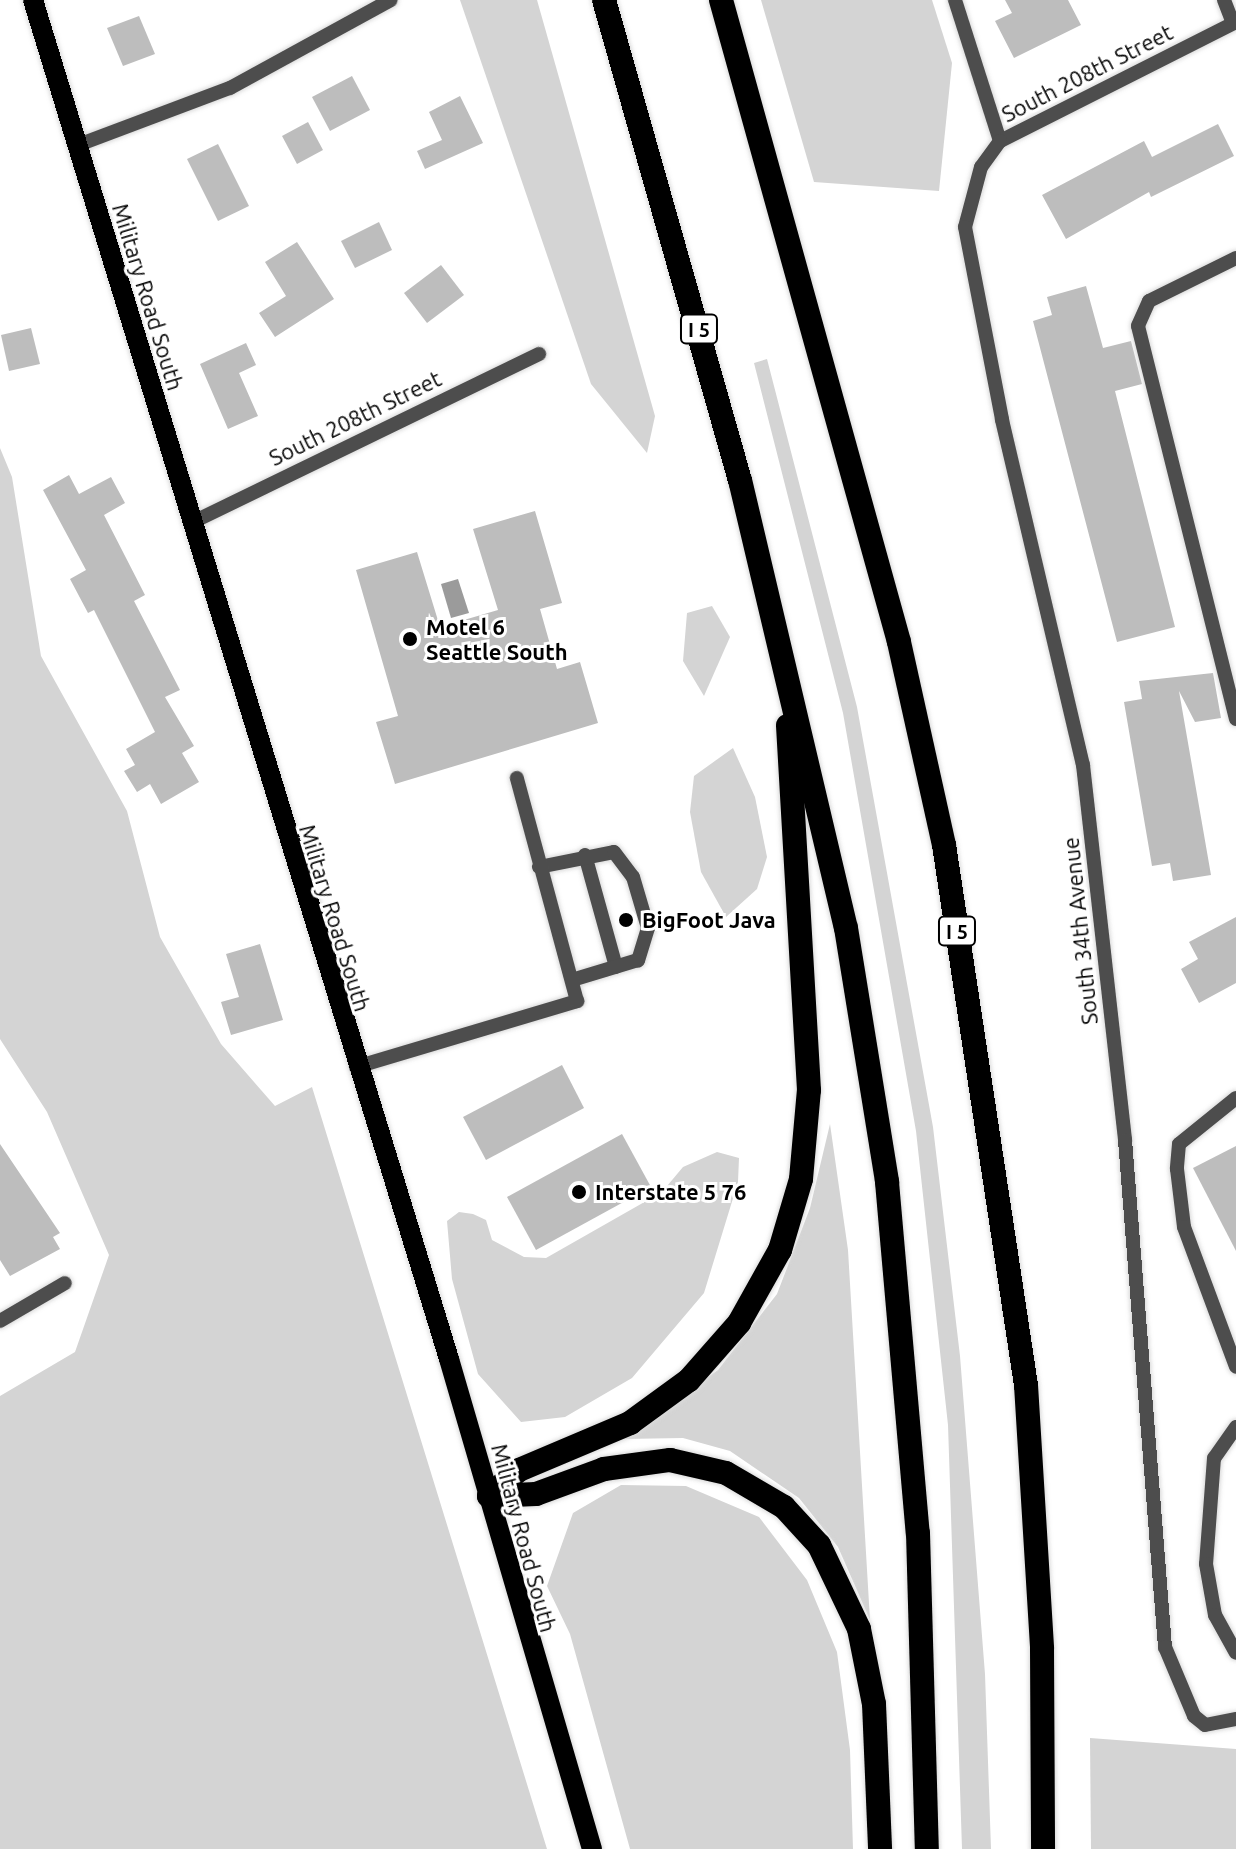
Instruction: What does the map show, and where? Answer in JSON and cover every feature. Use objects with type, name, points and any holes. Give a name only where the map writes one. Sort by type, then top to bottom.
[{"type":"highway","name":"I 5","points":[[604,0],[732,450],[846,928],[887,1182],[918,1533],[927,1849]]},
{"type":"highway","name":"I 5","points":[[721,0],[899,642],[944,845],[1026,1385],[1042,1649],[1043,1849]]},
{"type":"highway","points":[[489,1496],[519,1470],[630,1423],[689,1380],[739,1323],[780,1250],[801,1179],[809,1090],[784,659]]},
{"type":"highway","points":[[489,1496],[536,1494],[604,1469],[670,1460],[726,1473],[784,1507],[819,1545],[859,1629],[874,1704],[880,1849]]},
{"type":"main road","name":"Military Road South","points":[[33,0],[489,1496],[592,1849]]},
{"type":"street","points":[[78,145],[230,88],[391,0]]},
{"type":"street","points":[[955,0],[1000,141]]},
{"type":"street","points":[[1224,0],[1234,22]]},
{"type":"street","name":"South 208th Street","points":[[1000,141],[1234,22]]},
{"type":"street","name":"South 34th Avenue","points":[[1000,141],[981,167],[965,227],[1002,420],[1083,765],[1125,1140],[1165,1647],[1179,1687],[1205,1725],[1236,1719]]},
{"type":"street","points":[[1236,258],[1149,301],[1138,326],[1236,719]]},
{"type":"street","name":"South 208th Street","points":[[191,523],[539,354]]},
{"type":"street","points":[[356,1067],[577,1001],[517,778]]},
{"type":"street","points":[[539,867],[604,850],[622,859],[648,928],[638,960],[572,980]]},
{"type":"street","points":[[585,855],[616,967]]},
{"type":"street","points":[[1236,1098],[1179,1144],[1177,1169],[1184,1227],[1236,1367]]},
{"type":"street","points":[[0,1321],[65,1283]]},
{"type":"street","points":[[1236,1427],[1214,1458],[1206,1564],[1215,1615],[1236,1653]]},
{"type":"shaded area","points":[[460,0],[537,0],[655,416],[647,453],[591,384]]},
{"type":"shaded area","points":[[761,0],[932,0],[952,63],[939,191],[814,182]]},
{"type":"shaded area","points":[[767,359],[857,707],[933,1127],[960,1356],[985,1674],[991,1849],[962,1849],[948,1425],[916,1131],[843,713],[754,363]]},
{"type":"shaded area","points":[[0,448],[12,477],[41,656],[127,811],[160,937],[221,1044],[275,1106],[312,1087],[547,1849],[0,1849],[0,1396],[75,1352],[109,1255],[47,1112],[0,1039]]},
{"type":"shaded area","points":[[458,579],[469,613],[451,618],[441,584]]},
{"type":"shaded area","points":[[712,606],[730,637],[704,696],[683,661],[687,613]]},
{"type":"shaded area","points":[[733,748],[755,797],[767,857],[757,889],[726,917],[701,872],[690,812],[694,776]]},
{"type":"shaded area","points":[[830,1124],[848,1250],[870,1620],[838,1547],[799,1498],[730,1451],[683,1438],[623,1439],[718,1370],[777,1294],[810,1208]]},
{"type":"shaded area","points":[[717,1152],[739,1158],[738,1182],[704,1293],[632,1378],[565,1417],[521,1422],[478,1374],[452,1279],[447,1221],[459,1212],[473,1214],[486,1220],[492,1240],[524,1257],[546,1258],[662,1192],[683,1167]]},
{"type":"shaded area","points":[[621,1485],[686,1486],[759,1517],[807,1580],[837,1652],[850,1750],[853,1849],[630,1849],[570,1634],[547,1586],[573,1513]]},
{"type":"shaded area","points":[[1090,1738],[1236,1749],[1236,1849],[1091,1849]]},
{"type":"building","points":[[1005,0],[1068,0],[1081,25],[1014,58],[995,21],[1012,13]]},
{"type":"building","points":[[139,16],[155,54],[123,66],[107,28]]},
{"type":"building","points":[[352,76],[370,110],[330,131],[312,97]]},
{"type":"building","points":[[460,96],[483,143],[425,169],[417,151],[442,140],[429,112]]},
{"type":"building","points":[[308,122],[323,150],[297,164],[282,136]]},
{"type":"building","points":[[1218,124],[1234,156],[1151,197],[1149,192],[1066,239],[1042,195],[1144,141],[1152,157]]},
{"type":"building","points":[[218,144],[249,206],[218,221],[187,159]]},
{"type":"building","points":[[379,222],[392,250],[355,268],[341,241]]},
{"type":"building","points":[[297,242],[334,299],[275,337],[259,313],[286,296],[265,262]]},
{"type":"building","points":[[441,265],[464,295],[427,323],[404,293]]},
{"type":"building","points":[[1086,286],[1103,348],[1131,341],[1142,384],[1115,391],[1175,627],[1117,642],[1033,321],[1052,315],[1047,297]]},
{"type":"building","points":[[31,328],[40,364],[9,371],[1,335]]},
{"type":"building","points":[[246,343],[256,365],[239,373],[258,416],[228,429],[200,364]]},
{"type":"building","points":[[69,475],[79,494],[111,477],[125,503],[104,515],[145,595],[134,601],[180,690],[165,697],[194,746],[182,753],[199,782],[161,804],[150,784],[137,792],[124,771],[135,765],[126,749],[155,732],[94,610],[88,613],[70,579],[86,570],[43,490]]},
{"type":"building","name":"Motel 6 Seattle South","points":[[535,511],[562,603],[540,609],[557,669],[580,662],[598,723],[395,784],[376,722],[398,716],[356,570],[417,552],[440,627],[498,610],[473,529]]},
{"type":"building","points":[[1213,673],[1221,718],[1195,722],[1179,691],[1211,875],[1173,881],[1170,863],[1152,866],[1124,702],[1142,699],[1139,681]]},
{"type":"building","points":[[1236,917],[1236,983],[1199,1003],[1181,969],[1198,959],[1189,942]]},
{"type":"building","points":[[260,944],[283,1020],[231,1035],[221,1002],[239,997],[226,954]]},
{"type":"building","points":[[562,1065],[584,1108],[486,1160],[463,1117]]},
{"type":"building","name":"Interstate 5 76","points":[[622,1134],[651,1187],[536,1250],[507,1197]]},
{"type":"building","points":[[0,1144],[60,1233],[53,1237],[60,1249],[10,1276],[0,1260]]},
{"type":"building","points":[[1236,1146],[1236,1251],[1193,1168]]},
{"type":"place","name":"Motel 6 Seattle South","points":[[410,639]]},
{"type":"place","name":"BigFoot Java","points":[[626,920]]},
{"type":"place","name":"Interstate 5 76","points":[[579,1192]]}]
